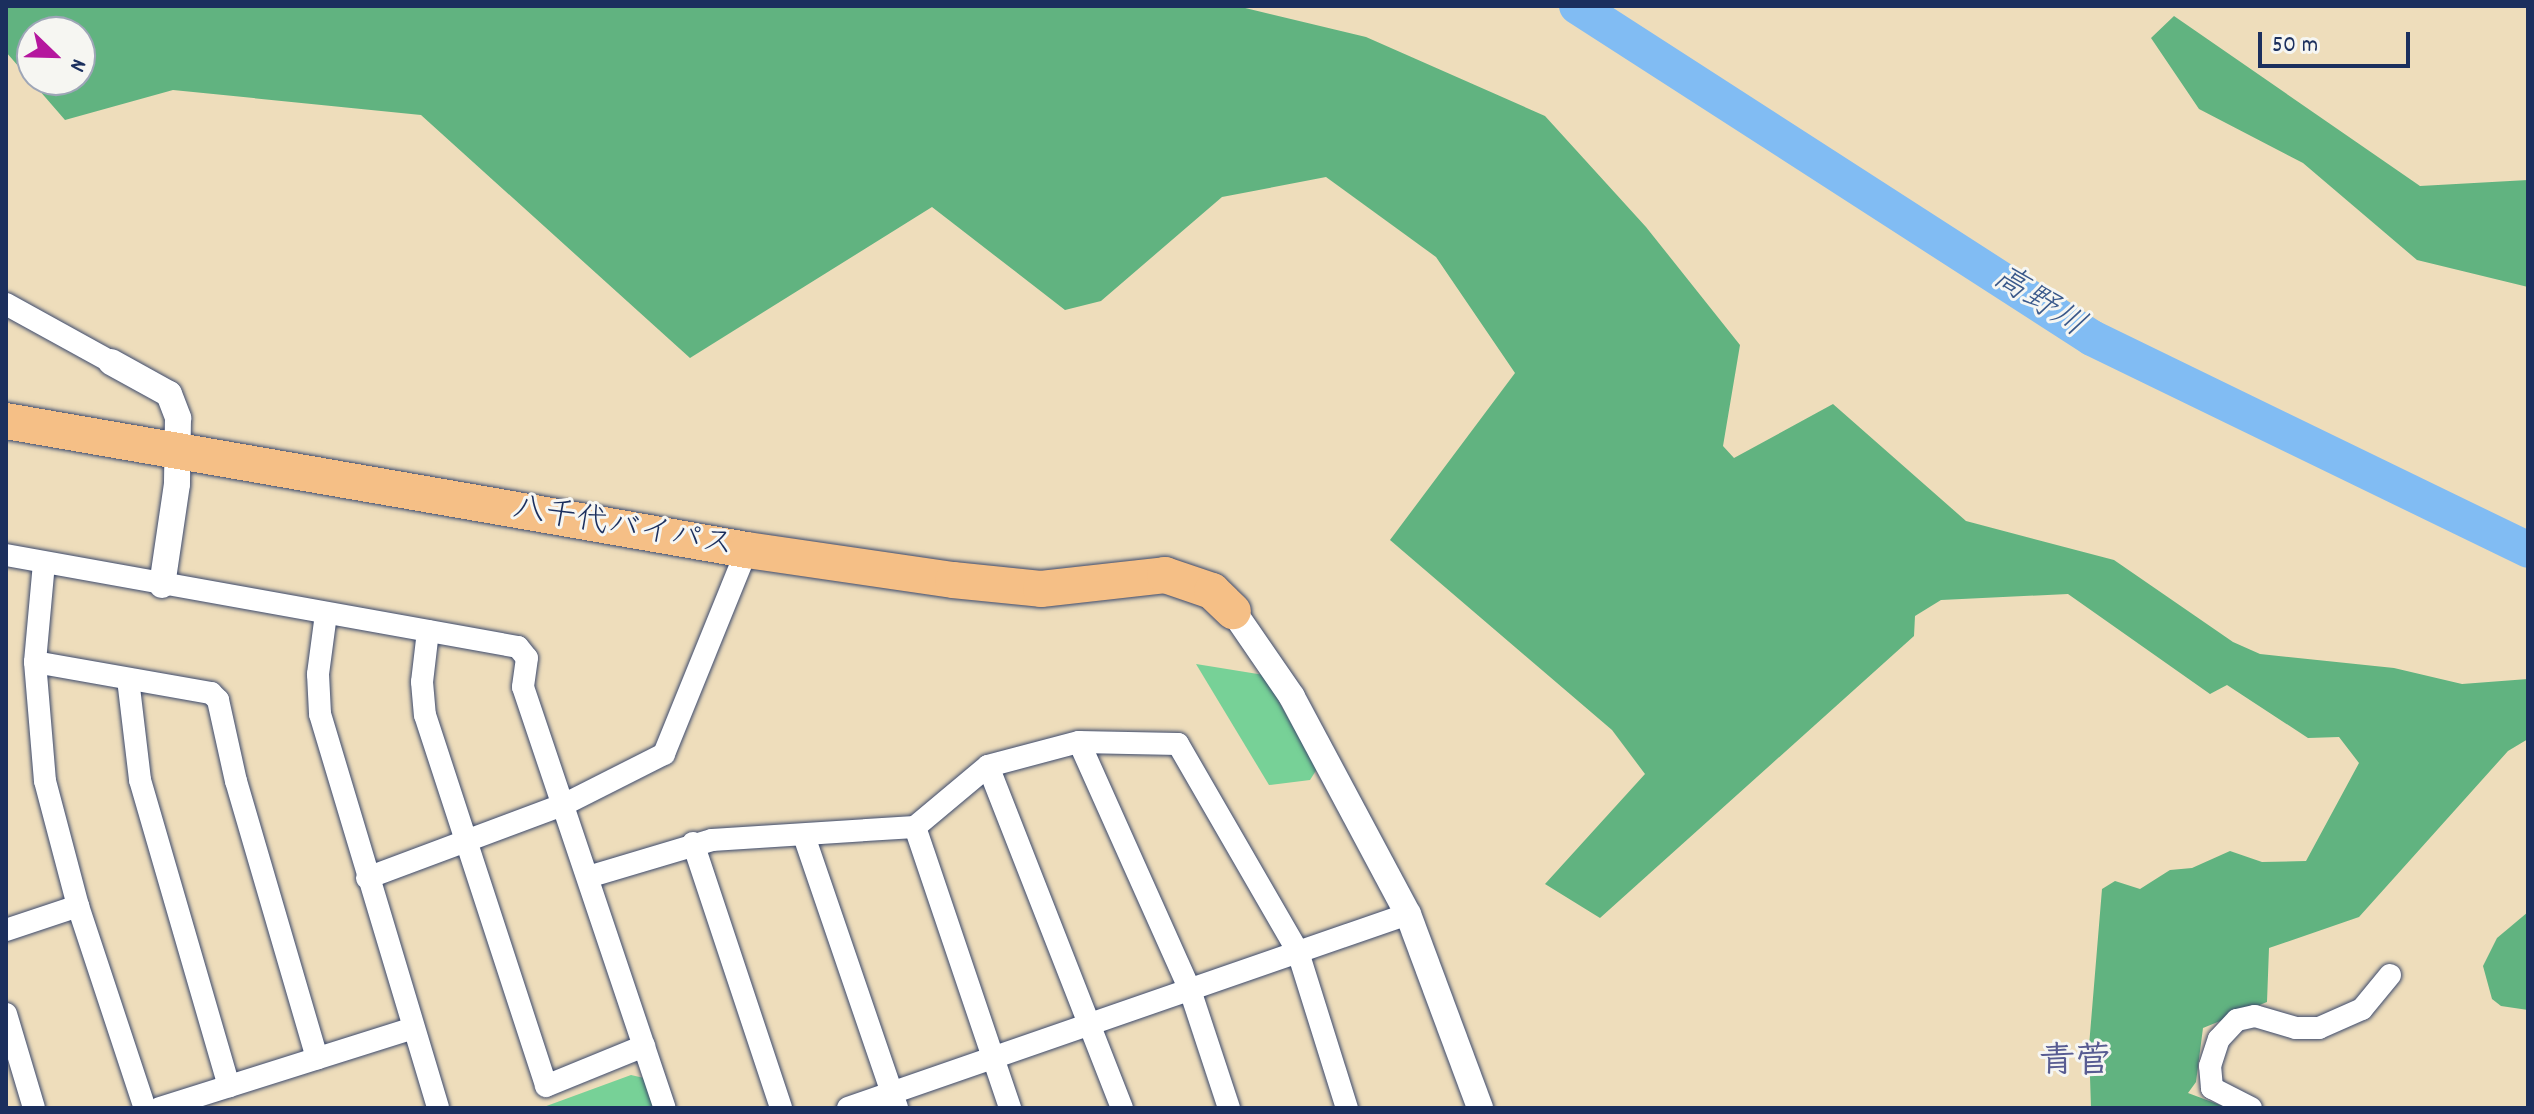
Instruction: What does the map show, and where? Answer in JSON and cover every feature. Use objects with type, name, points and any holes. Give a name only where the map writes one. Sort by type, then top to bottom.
[{"type":"highway","name":"八千代バイパス","points":[[6,421],[747,550],[1041,589],[1165,575],[1212,591],[1233,611]]},
{"type":"street","points":[[6,304],[169,394],[178,418],[180,452],[162,585]]},
{"type":"street","points":[[367,878],[565,804],[651,763],[671,744],[747,550]]},
{"type":"street","points":[[6,555],[518,647],[527,658],[523,687],[565,804],[665,1108]]},
{"type":"street","points":[[44,563],[35,662],[45,781],[78,906],[145,1108]]},
{"type":"street","points":[[1233,611],[1292,697],[1408,914],[1480,1108]]},
{"type":"street","points":[[326,614],[318,674],[320,714],[438,1108]]},
{"type":"street","points":[[428,631],[422,682],[425,715],[546,1086],[644,1046]]},
{"type":"street","points":[[35,662],[211,693],[218,700],[236,781],[317,1058]]},
{"type":"street","points":[[128,679],[140,780],[229,1086]]},
{"type":"street","points":[[588,877],[693,843],[915,827],[988,766],[1079,742],[1178,744],[1298,952],[1347,1108]]},
{"type":"street","points":[[1079,742],[1190,990],[1229,1108]]},
{"type":"street","points":[[988,766],[1093,1023],[1122,1108]]},
{"type":"street","points":[[915,827],[1010,1108]]},
{"type":"street","points":[[804,836],[894,1100]]},
{"type":"street","points":[[693,843],[781,1108]]},
{"type":"street","points":[[6,930],[78,906]]},
{"type":"street","points":[[848,1108],[894,1100],[993,1058],[1408,914]]},
{"type":"street","points":[[2251,1108],[2212,1088],[2210,1066],[2219,1039],[2237,1020],[2255,1016],[2296,1028],[2319,1028],[2362,1009],[2390,975]]},
{"type":"street","points":[[6,1014],[34,1108]]},
{"type":"street","points":[[160,1108],[413,1028]]},
{"type":"green space","points":[[6,6],[1237,6],[1366,37],[1545,116],[1646,227],[1740,345],[1723,446],[1734,458],[1833,404],[1966,521],[2114,560],[2233,642],[2260,654],[2394,668],[2462,684],[2528,679],[2528,739],[2508,751],[2359,917],[2269,948],[2267,1002],[2203,1028],[2196,1082],[2188,1093],[2228,1108],[2091,1108],[2089,1046],[2102,889],[2115,881],[2140,889],[2170,870],[2192,868],[2230,851],[2262,862],[2306,861],[2359,763],[2339,737],[2308,738],[2227,685],[2210,694],[2068,594],[1941,600],[1915,616],[1914,636],[1600,918],[1545,884],[1645,774],[1612,730],[1390,540],[1515,373],[1436,257],[1326,177],[1222,197],[1101,301],[1065,310],[932,207],[690,358],[421,115],[173,90],[65,120],[44,96],[96,96],[96,16],[16,16],[16,64],[6,52]]},
{"type":"green space","points":[[2174,16],[2420,186],[2528,180],[2528,287],[2417,260],[2303,163],[2199,109],[2151,38]]},
{"type":"green space","points":[[1196,664],[1264,675],[1317,769],[1310,780],[1269,785]]},
{"type":"green space","points":[[2528,912],[2528,1010],[2501,1006],[2492,999],[2483,966],[2497,938]]},
{"type":"green space","points":[[631,1075],[644,1078],[654,1108],[541,1108]]},
{"type":"waterway","name":"高野川","points":[[1577,6],[2092,338],[2528,550]]},
{"type":"district","name":"青菅","points":[[2075,1065]]}]
